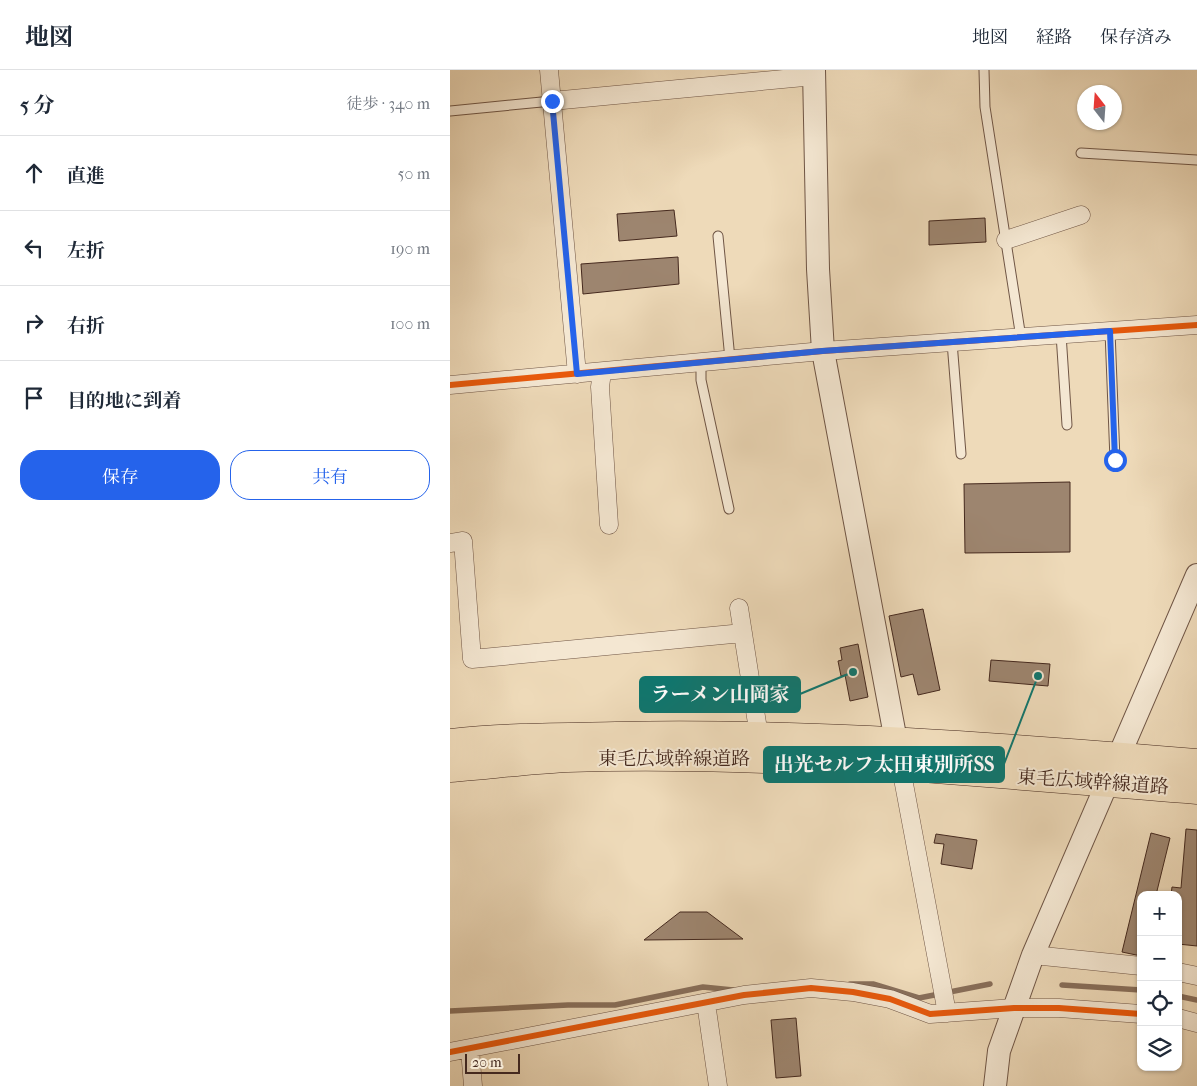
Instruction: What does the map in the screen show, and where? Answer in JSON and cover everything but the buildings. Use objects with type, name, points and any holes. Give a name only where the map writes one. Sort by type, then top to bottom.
[{"type":"highway","name":"東毛広域幹線道路","points":[[450,743],[630,736],[758,736],[896,741],[1197,763]]},
{"type":"highway","name":"東毛広域幹線道路","points":[[450,768],[566,758],[675,757],[901,768],[1197,790]]},
{"type":"street","points":[[549,70],[577,374]]},
{"type":"street","points":[[552,101],[815,73],[818,269],[822,351],[896,741]]},
{"type":"street","points":[[1006,240],[1081,216]]},
{"type":"street","points":[[450,385],[822,351],[1197,325]]},
{"type":"street","points":[[602,372],[600,387],[609,525]]},
{"type":"street","points":[[450,543],[463,541],[472,659],[743,633]]},
{"type":"street","points":[[995,1086],[999,1051],[1033,956],[1197,575]]},
{"type":"street","points":[[739,608],[758,736]]},
{"type":"street","points":[[901,768],[947,1013]]},
{"type":"street","points":[[1033,956],[1137,966]]},
{"type":"street","points":[[1182,973],[1197,976]]},
{"type":"street","points":[[450,1052],[744,995],[811,988],[853,992],[890,999],[930,1014],[1014,1008],[1059,1008],[1137,1014]]},
{"type":"street","points":[[706,1002],[718,1086]]},
{"type":"street","points":[[1182,1019],[1197,1023]]},
{"type":"street","points":[[470,1049],[473,1086]]},
{"type":"lane","points":[[984,70],[985,107],[1021,338]]},
{"type":"lane","points":[[450,111],[552,101]]},
{"type":"lane","points":[[1081,153],[1197,160]]},
{"type":"lane","points":[[718,236],[730,359]]},
{"type":"lane","points":[[1110,331],[1115,460]]},
{"type":"lane","points":[[1061,334],[1067,425]]},
{"type":"lane","points":[[952,342],[961,454]]},
{"type":"lane","points":[[700,362],[701,380],[729,509]]},
{"type":"waterway","points":[[850,984],[873,984],[919,998],[990,984]]},
{"type":"waterway","points":[[1062,985],[1137,990]]},
{"type":"waterway","points":[[450,1011],[568,1005],[615,1005],[703,987],[733,990]]},
{"type":"waterway","points":[[1182,997],[1197,1000]]},
{"type":"cycle path","points":[[450,385],[823,351],[1197,325]]},
{"type":"cycle path","points":[[450,1052],[744,995],[811,988],[853,992],[890,999],[930,1014],[1014,1008],[1059,1008],[1137,1014]]},
{"type":"place","name":"ラーメン山岡家","points":[[853,672]]},
{"type":"place","name":"出光セルフ太田東別所SS","points":[[1038,676]]},
{"type":"route","points":[[552,101],[577,374],[822,351],[1110,331],[1115,460]]}]
